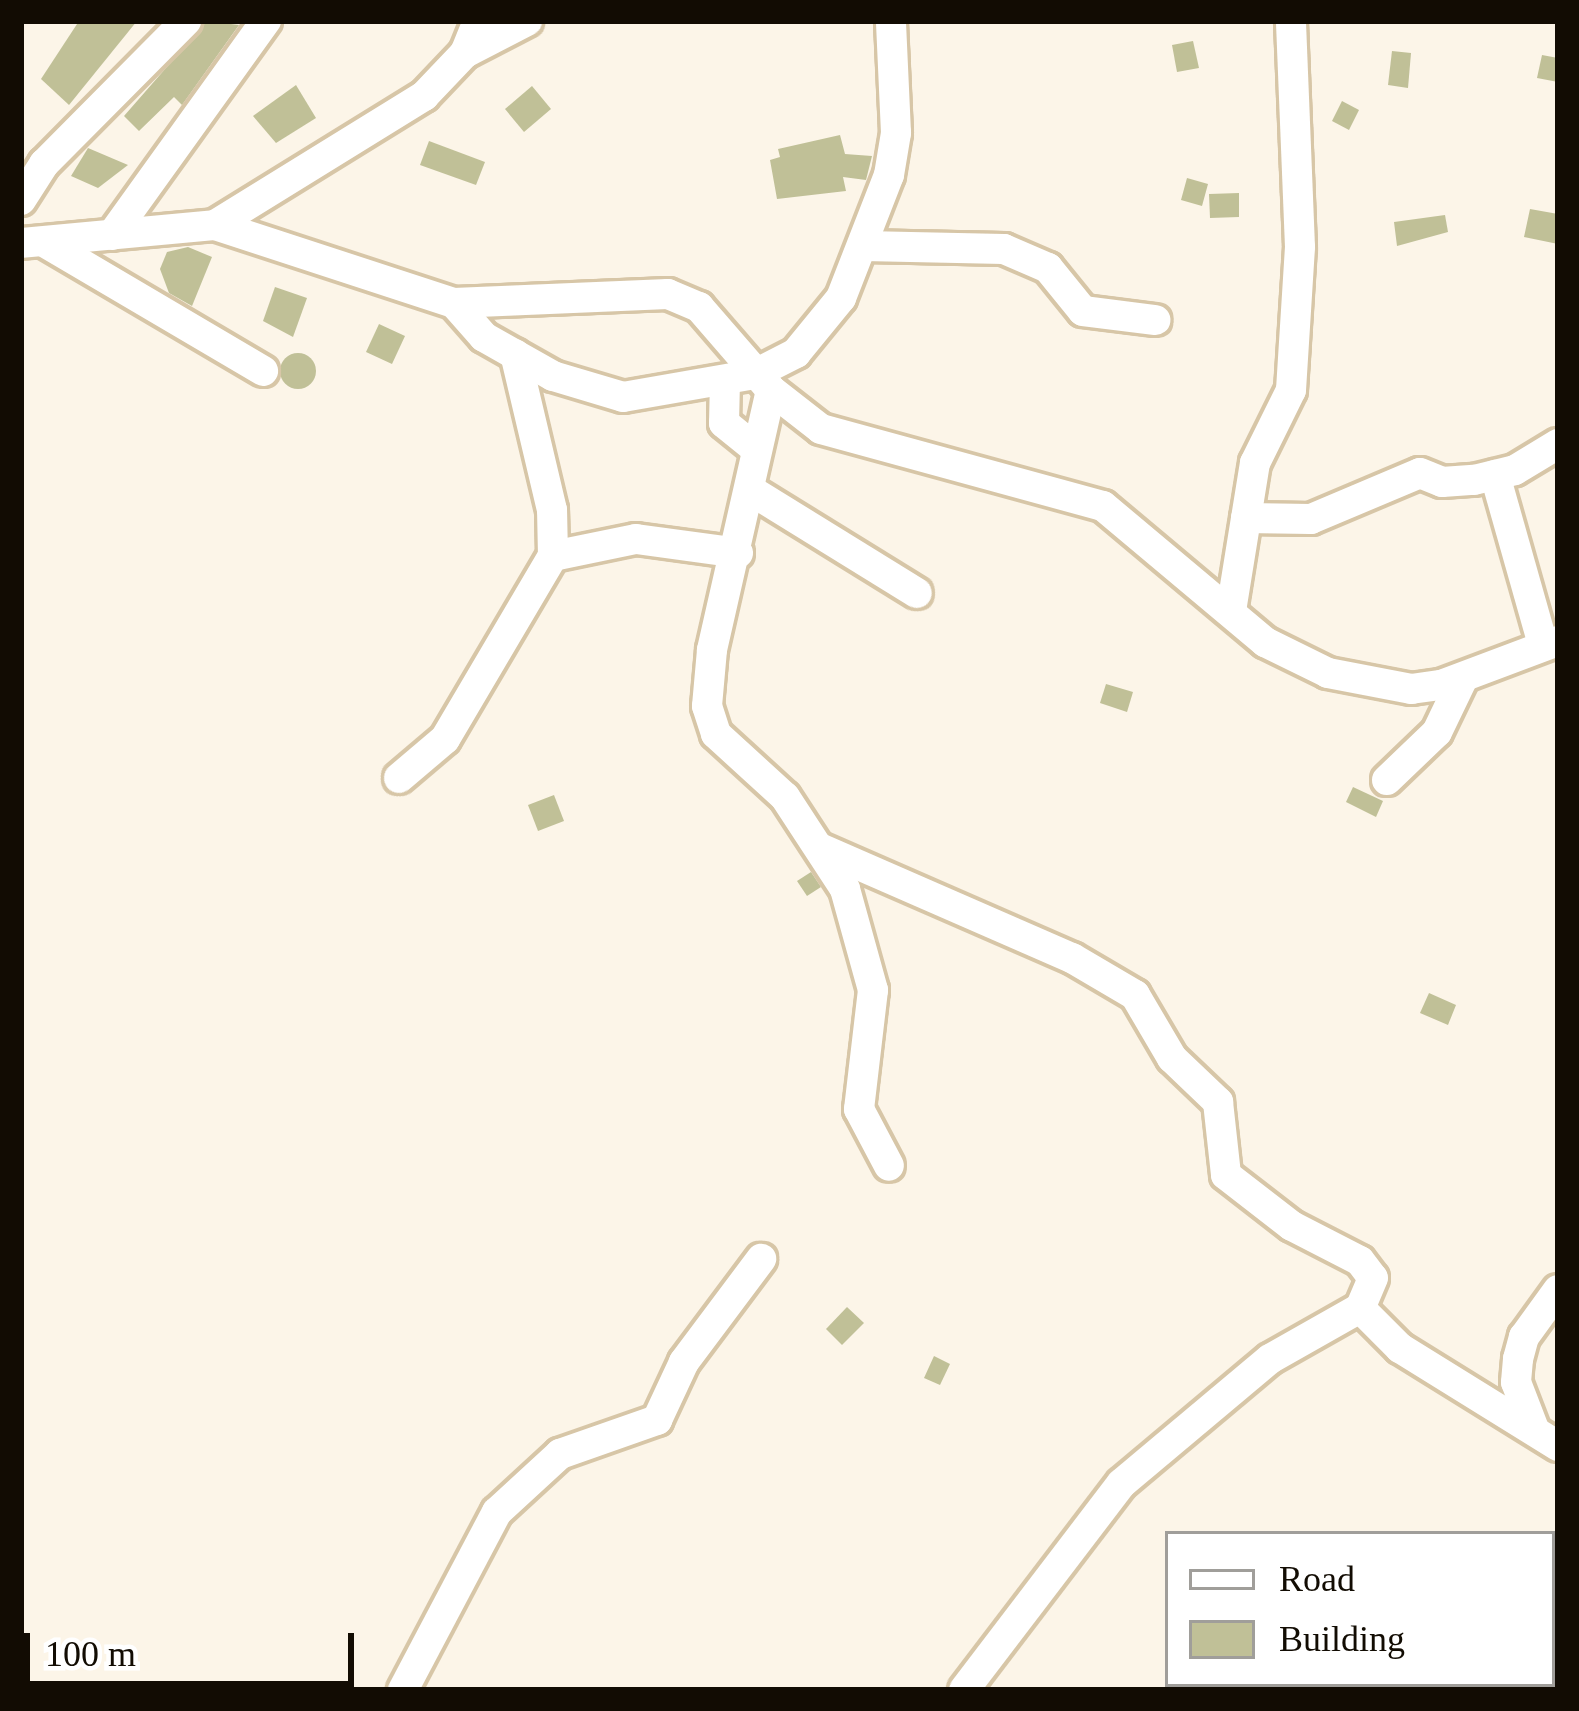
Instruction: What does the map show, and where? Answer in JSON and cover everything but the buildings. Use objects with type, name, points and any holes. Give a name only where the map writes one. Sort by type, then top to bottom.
[{"type":"street","points":[[21,200],[44,164],[186,21]]},
{"type":"street","points":[[112,235],[266,21]]},
{"type":"street","points":[[465,53],[478,21]]},
{"type":"street","points":[[215,225],[424,96],[465,53],[527,21]]},
{"type":"street","points":[[1231,611],[1256,463],[1292,390],[1300,305],[1291,21]]},
{"type":"street","points":[[756,448],[724,423],[750,382],[804,347],[841,298],[864,246],[896,133],[893,22]]},
{"type":"street","points":[[32,242],[215,225],[454,303],[668,295],[699,307],[750,382],[809,422],[854,443],[1031,481],[1103,506],[1265,643],[1328,673],[1411,689],[1462,680],[1551,643],[1496,475]]},
{"type":"street","points":[[32,242],[262,371]]},
{"type":"street","points":[[864,246],[1004,249],[1048,268],[1083,311],[1155,320]]},
{"type":"street","points":[[454,303],[484,337],[579,386],[623,397],[750,382]]},
{"type":"street","points":[[398,778],[445,739],[553,556],[552,510],[515,354]]},
{"type":"street","points":[[750,382],[756,448],[738,553],[712,650],[707,706],[729,751],[785,797],[845,889],[873,990],[859,1108],[889,1166]]},
{"type":"street","points":[[1246,518],[1311,519],[1420,472],[1442,482],[1496,475],[1558,444]]},
{"type":"street","points":[[750,490],[917,592]]},
{"type":"street","points":[[553,556],[636,539],[738,553]]},
{"type":"street","points":[[1387,780],[1437,731],[1462,680]]},
{"type":"street","points":[[822,849],[1072,958],[1135,994],[1172,1058],[1218,1102],[1226,1175],[1292,1226],[1368,1268],[1374,1287],[1360,1308],[1270,1359],[1152,1454],[1063,1553],[964,1690]]},
{"type":"street","points":[[403,1690],[497,1512],[560,1454],[657,1420],[684,1362],[760,1259]]},
{"type":"street","points":[[1551,1444],[1516,1382],[1524,1337],[1558,1290]]},
{"type":"street","points":[[1360,1308],[1400,1348],[1551,1444]]}]
